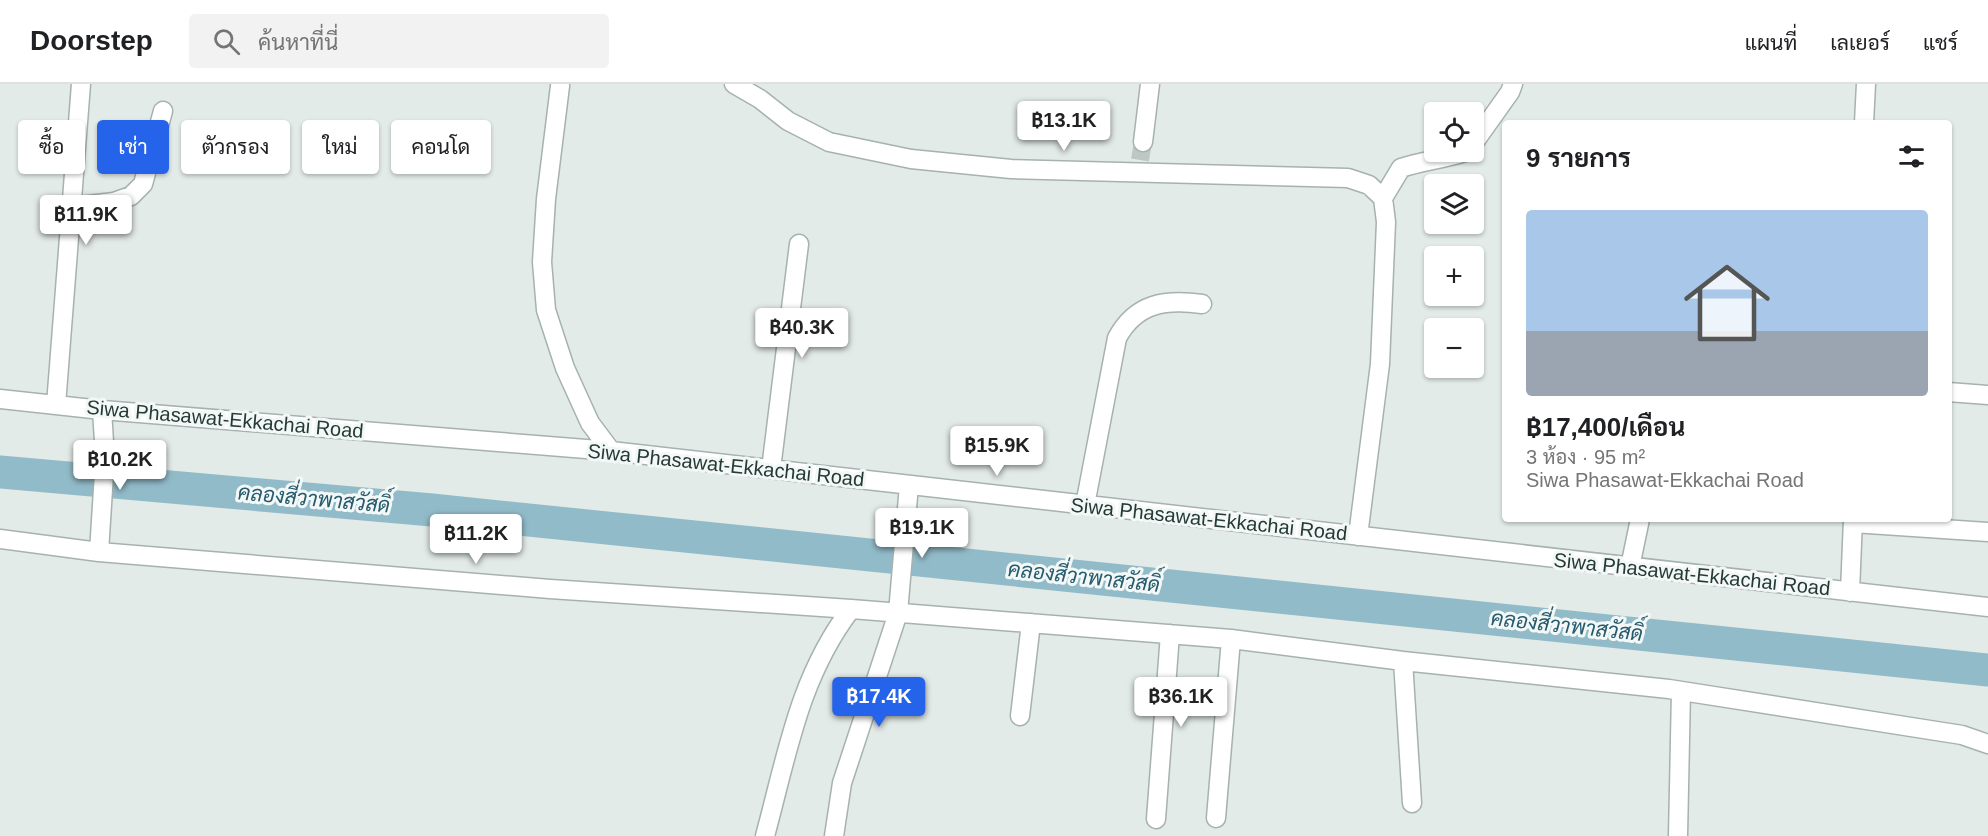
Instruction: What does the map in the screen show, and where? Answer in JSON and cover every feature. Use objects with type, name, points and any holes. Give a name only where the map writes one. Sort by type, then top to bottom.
[{"type":"street","points":[[56,405],[81,84]]},
{"type":"street","points":[[734,84],[763,92],[788,121],[829,142],[911,159],[1011,169],[1140,158],[1348,178],[1369,185],[1383,198]]},
{"type":"street","points":[[1140,158],[1150,84]]},
{"type":"street","points":[[1484,129],[1514,84]]},
{"type":"street","points":[[1864,120],[1866,84]]},
{"type":"street","points":[[561,86],[546,199],[542,262],[546,310],[565,368],[590,423],[611,451]]},
{"type":"street","points":[[71,207],[114,202],[131,196],[143,184],[163,111]]},
{"type":"street","points":[[1358,536],[1380,364],[1386,222],[1383,198],[1401,168],[1424,161]]},
{"type":"street","points":[[771,469],[799,244]]},
{"type":"street","points":[[1085,505],[1117,338],[1125,324],[1143,309],[1178,301],[1202,304]]},
{"type":"street","points":[[1952,392],[1988,395]]},
{"type":"street","name":"Siwa Phasawat-Ekkachai Road","points":[[0,399],[102,410],[611,451],[1988,607]]},
{"type":"street","points":[[99,552],[99,521],[105,458],[102,410]]},
{"type":"street","points":[[834,836],[842,783],[898,614],[909,485]]},
{"type":"street","points":[[1630,567],[1639,522]]},
{"type":"street","points":[[1850,592],[1853,522]]},
{"type":"street","points":[[1865,522],[1988,532]]},
{"type":"street","points":[[0,539],[99,552],[550,589],[851,609],[1231,639],[1403,661],[1681,691],[1962,735],[1988,744]]},
{"type":"street","points":[[765,836],[798,710],[817,662],[835,629],[851,609]]},
{"type":"street","points":[[1020,716],[1031,623]]},
{"type":"street","points":[[1156,819],[1170,634]]},
{"type":"street","points":[[1216,818],[1231,639]]},
{"type":"street","points":[[1403,661],[1412,804]]},
{"type":"street","points":[[1678,836],[1681,691]]},
{"type":"waterway","name":"คลองสี่วาพาสวัสดิ์","points":[[0,472],[432,510],[1988,670]]},
{"type":"tunnel","points":[[1140,160],[1143,142]]}]
